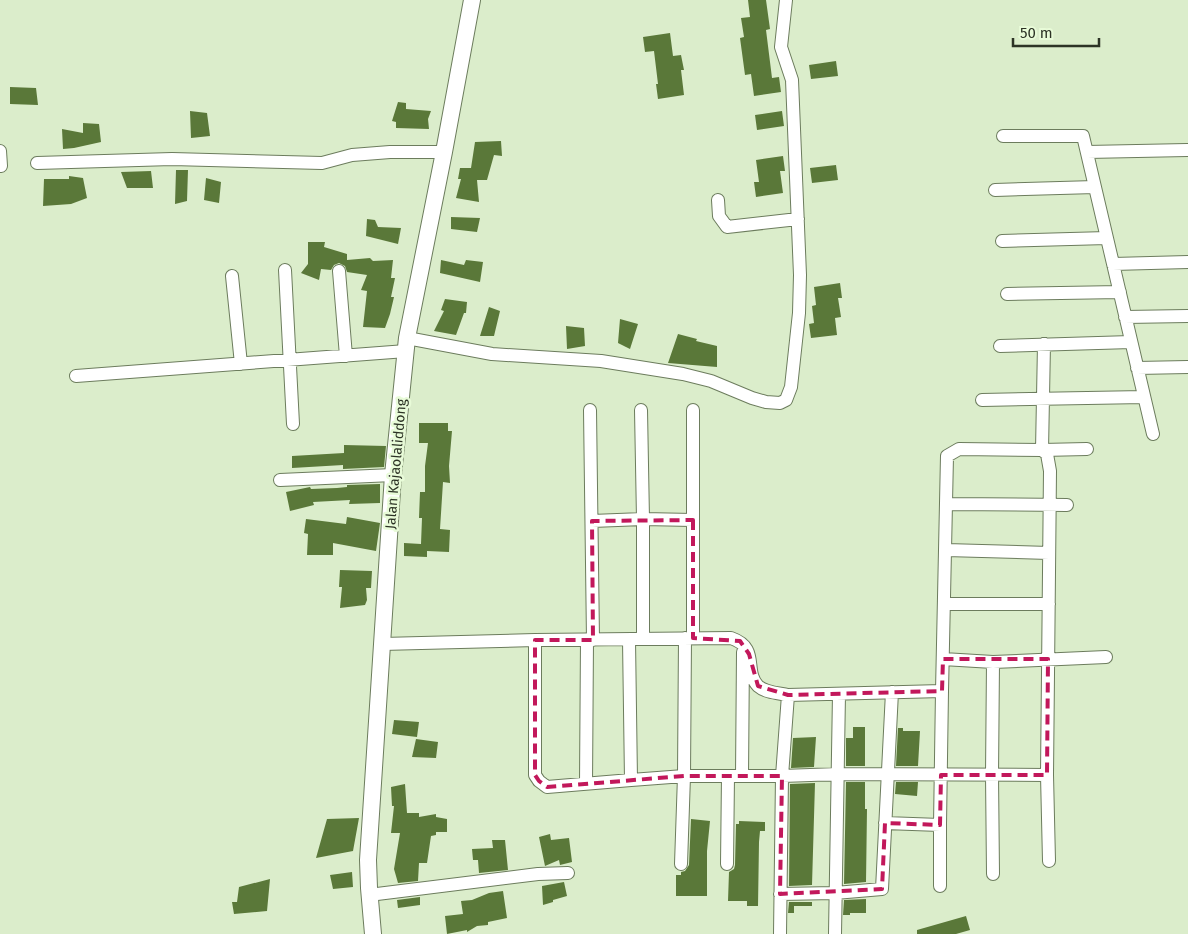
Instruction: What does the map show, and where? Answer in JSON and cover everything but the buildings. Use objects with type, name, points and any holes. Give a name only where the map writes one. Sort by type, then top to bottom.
[{"type":"street","name":"Jalan Kajaolaliddong","points":[[373,934],[368,860],[393,475],[406,345],[472,0]]},
{"type":"street","points":[[76,376],[346,356],[406,345],[492,354],[601,361],[683,374],[711,381],[752,398],[776,403],[783,402],[786,400],[791,387],[799,314],[800,275],[792,80],[781,47],[786,0]]},
{"type":"street","points":[[1004,136],[1083,136],[1153,434]]},
{"type":"street","points":[[1087,152],[1188,150]]},
{"type":"street","points":[[0,151],[1,166]]},
{"type":"street","points":[[37,163],[172,160],[322,163],[352,155],[390,152],[444,152]]},
{"type":"street","points":[[995,190],[1095,187]]},
{"type":"street","points":[[718,200],[719,216],[727,227],[798,219]]},
{"type":"street","points":[[1002,241],[1107,238]]},
{"type":"street","points":[[1113,264],[1188,262]]},
{"type":"street","points":[[285,270],[293,424]]},
{"type":"street","points":[[339,271],[346,356]]},
{"type":"street","points":[[232,276],[241,364]]},
{"type":"street","points":[[1007,294],[1120,292]]},
{"type":"street","points":[[1126,317],[1188,316]]},
{"type":"street","points":[[1000,346],[1131,342]]},
{"type":"street","points":[[1042,450],[1044,344]]},
{"type":"street","points":[[1137,368],[1188,368]]},
{"type":"street","points":[[982,400],[1144,397]]},
{"type":"street","points":[[586,784],[592,521],[590,410]]},
{"type":"street","points":[[641,410],[643,640]]},
{"type":"street","points":[[680,864],[693,520],[693,410]]},
{"type":"street","points":[[940,886],[942,691],[948,456],[959,449],[1087,449]]},
{"type":"street","points":[[1042,450],[1047,454],[1050,471],[1047,775],[1049,861]]},
{"type":"street","points":[[280,480],[393,475]]},
{"type":"street","points":[[947,504],[1067,505]]},
{"type":"street","points":[[592,521],[693,520]]},
{"type":"street","points":[[946,550],[1049,553]]},
{"type":"street","points":[[945,604],[1049,604]]},
{"type":"street","points":[[382,644],[731,638],[743,644],[749,654],[753,676],[758,686],[769,691],[788,695],[942,691]]},
{"type":"street","points":[[535,640],[535,775],[547,787],[684,776],[839,774],[1047,775]]},
{"type":"street","points":[[629,640],[631,780]]},
{"type":"street","points":[[742,776],[743,644]]},
{"type":"street","points":[[943,659],[993,662],[1106,657]]},
{"type":"street","points":[[993,662],[992,775],[994,874]]},
{"type":"street","points":[[780,894],[835,893],[882,889],[892,692]]},
{"type":"street","points":[[835,934],[839,694]]},
{"type":"street","points":[[780,934],[782,776],[788,695]]},
{"type":"street","points":[[727,864],[728,776]]},
{"type":"street","points":[[885,823],[940,825]]},
{"type":"street","points":[[369,895],[538,874],[568,873]]},
{"type":"highlighted area","points":[[693,520],[693,638],[740,641],[749,654],[758,686],[788,695],[942,691],[943,659],[1048,659],[1047,775],[941,775],[940,825],[885,823],[882,889],[780,894],[782,776],[684,776],[547,787],[539,781],[535,775],[535,640],[593,640],[592,521]]}]
